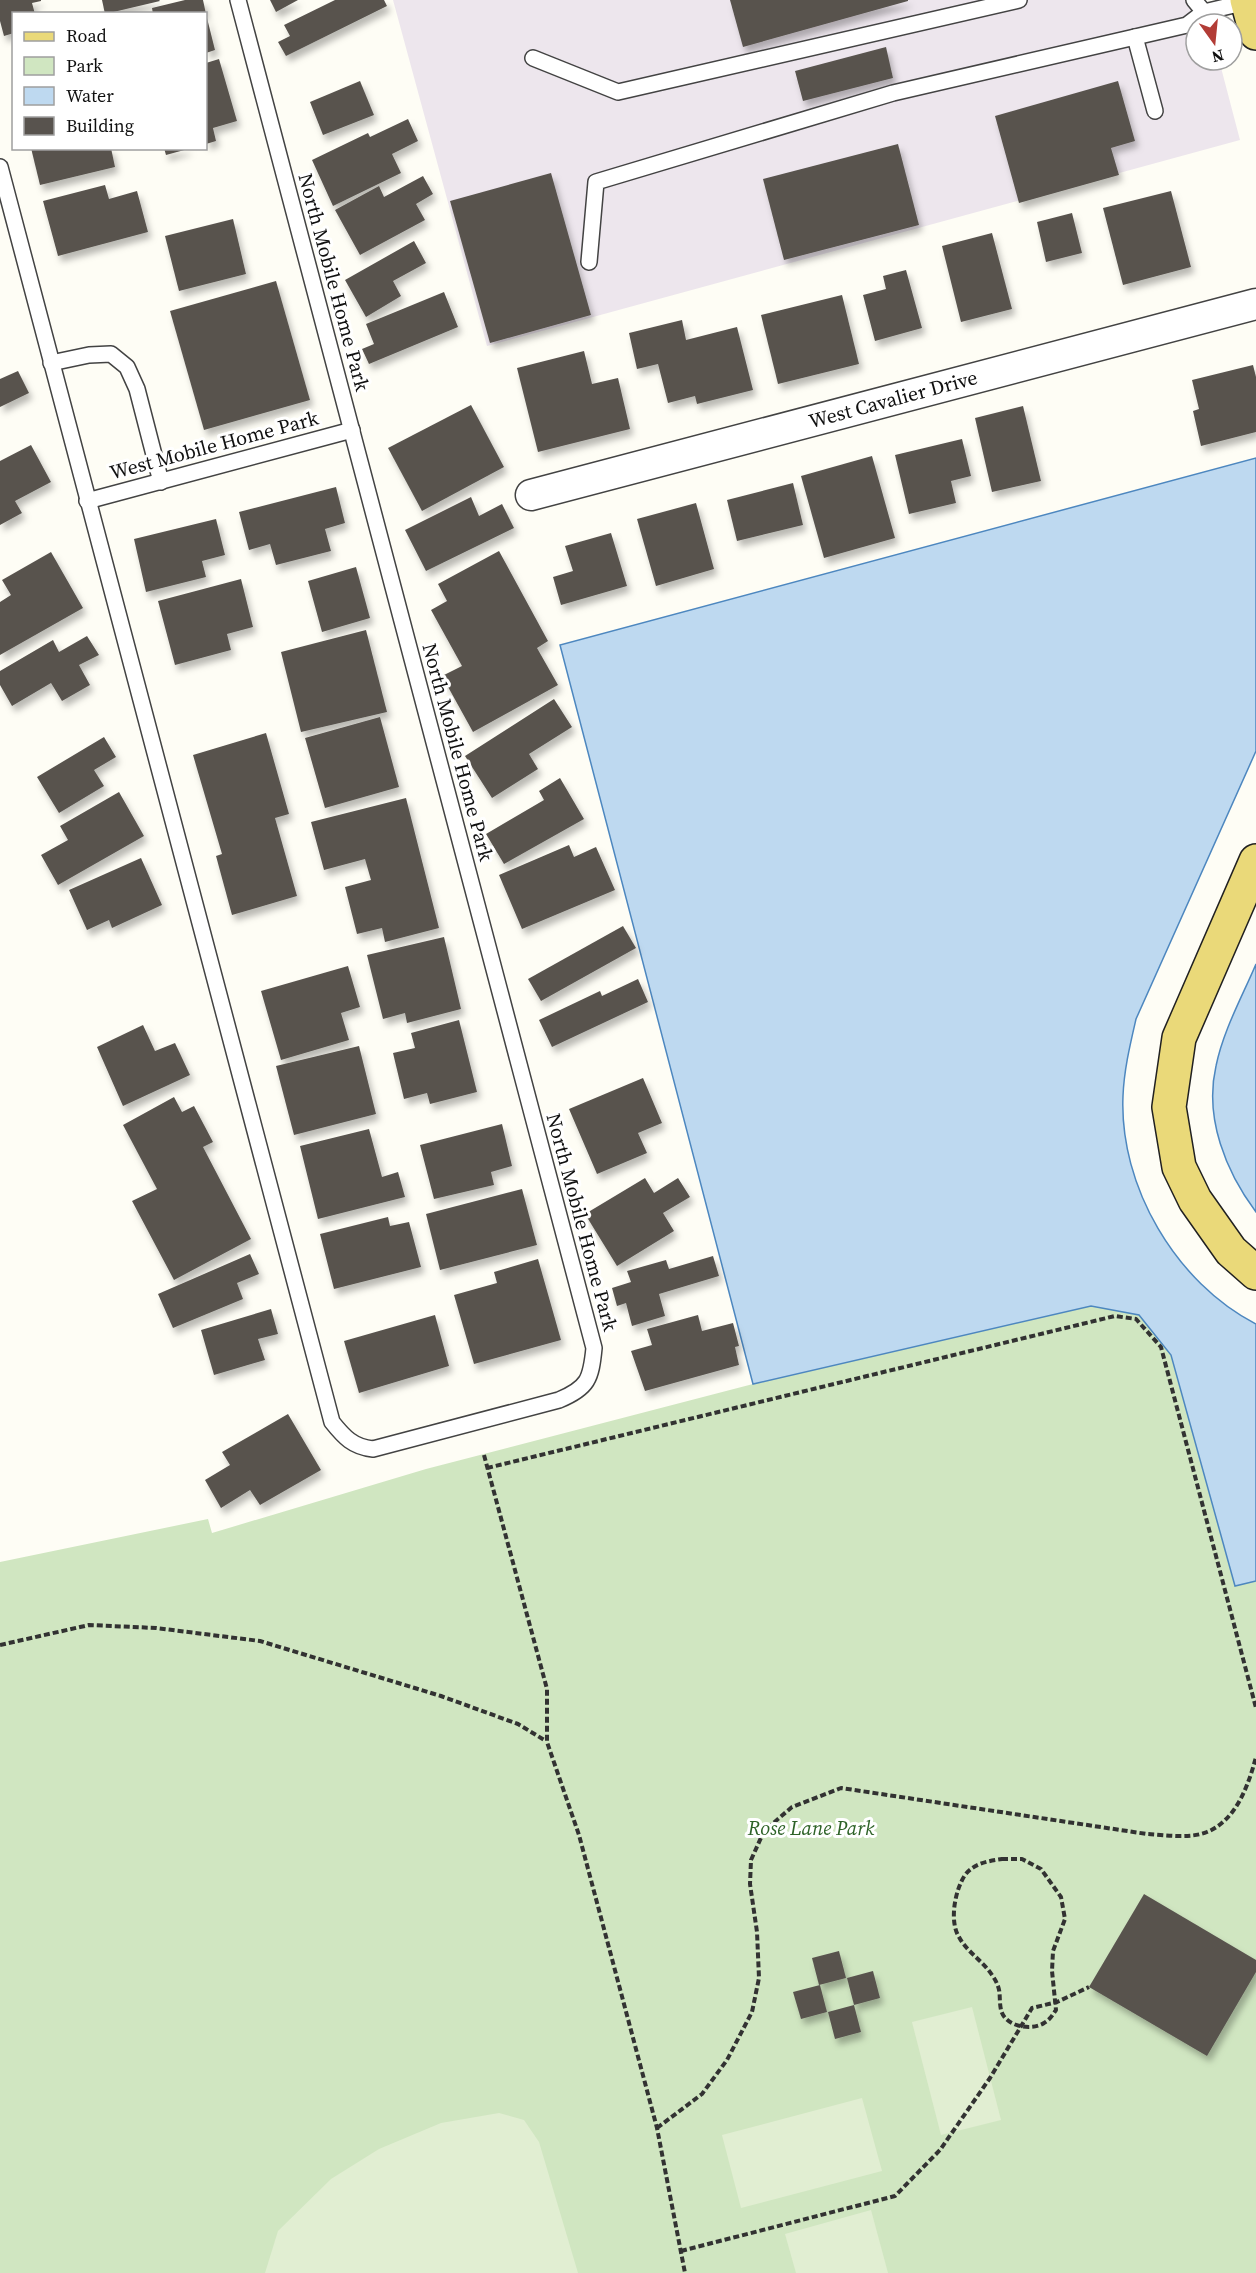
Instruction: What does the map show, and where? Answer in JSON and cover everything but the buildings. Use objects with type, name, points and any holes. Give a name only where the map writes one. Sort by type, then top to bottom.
[{"type":"main road","points":[[1247,1],[1256,33]]},
{"type":"main road","points":[[1256,861],[1179,1038],[1169,1107],[1179,1167],[1195,1200],[1231,1251],[1256,1273]]},
{"type":"street","name":"West Cavalier Drive","points":[[531,495],[1256,303]]},
{"type":"lane","name":"North Mobile Home Park","points":[[0,167],[332,1422],[344,1437],[359,1448],[373,1449],[547,1403],[580,1392],[591,1373],[594,1348],[238,0]]},
{"type":"lane","points":[[533,58],[618,92],[1018,0]]},
{"type":"lane","points":[[1194,0],[1204,12],[1247,1]]},
{"type":"lane","points":[[589,262],[596,182],[893,93],[1184,26]]},
{"type":"lane","points":[[1136,37],[1155,111]]},
{"type":"lane","points":[[51,363],[89,355],[111,354],[127,367],[137,389],[161,482]]},
{"type":"lane","name":"West Mobile Home Park","points":[[87,501],[352,430]]},
{"type":"path","points":[[487,1468],[1115,1316],[1136,1319],[1161,1347],[1256,1707]]},
{"type":"path","points":[[484,1455],[546,1689],[547,1742],[579,1835],[657,2128],[685,2273]]},
{"type":"path","points":[[0,1645],[89,1625],[156,1628],[260,1641],[441,1696],[518,1724],[547,1742]]},
{"type":"path","points":[[657,2128],[702,2094],[728,2060],[752,2012],[759,1978],[757,1932],[750,1884],[751,1860],[764,1831],[792,1807],[841,1788],[1147,1834],[1184,1836],[1208,1832],[1227,1816],[1247,1790],[1256,1756]]},
{"type":"path","points":[[1022,1859],[1041,1869],[1061,1897],[1065,1919],[1053,1951],[1052,1971],[1057,2002],[1056,2010],[1043,2024],[1030,2028],[1006,2019],[1001,2010],[1002,1998],[997,1983],[958,1936],[953,1914],[958,1892],[966,1874],[982,1862],[1022,1859]]},
{"type":"path","points":[[681,2251],[895,2196],[940,2150],[990,2078],[1032,2008],[1057,2002],[1089,1987]]},
{"type":"shaded area","points":[[393,0],[1204,0],[1207,12],[1184,12],[1184,72],[1222,72],[1240,140],[487,346]]},
{"type":"green space","name":"Rose Lane Park","points":[[1091,1306],[1139,1315],[1171,1355],[1235,1586],[1256,1581],[1256,2273],[0,2273],[0,1562],[208,1519],[212,1533],[426,1469],[753,1384]]},
{"type":"green space","points":[[972,2007],[1001,2120],[941,2135],[912,2022]]},
{"type":"green space","points":[[862,2098],[882,2171],[741,2208],[722,2135]]},
{"type":"green space","points":[[499,2113],[524,2120],[539,2142],[578,2273],[265,2273],[278,2231],[331,2179],[379,2149],[441,2123]]},
{"type":"green space","points":[[871,2210],[888,2273],[796,2273],[785,2234]]},
{"type":"water","points":[[1256,458],[1256,751],[1136,1019],[1126,1067],[1123,1096],[1124,1130],[1131,1164],[1142,1197],[1158,1228],[1178,1258],[1201,1284],[1227,1306],[1256,1324],[1256,1581],[1235,1586],[1171,1355],[1139,1315],[1091,1306],[753,1384],[560,645]]},
{"type":"water","points":[[1256,964],[1256,1212],[1235,1180],[1220,1144],[1215,1124],[1213,1086],[1219,1053],[1228,1027]]}]
